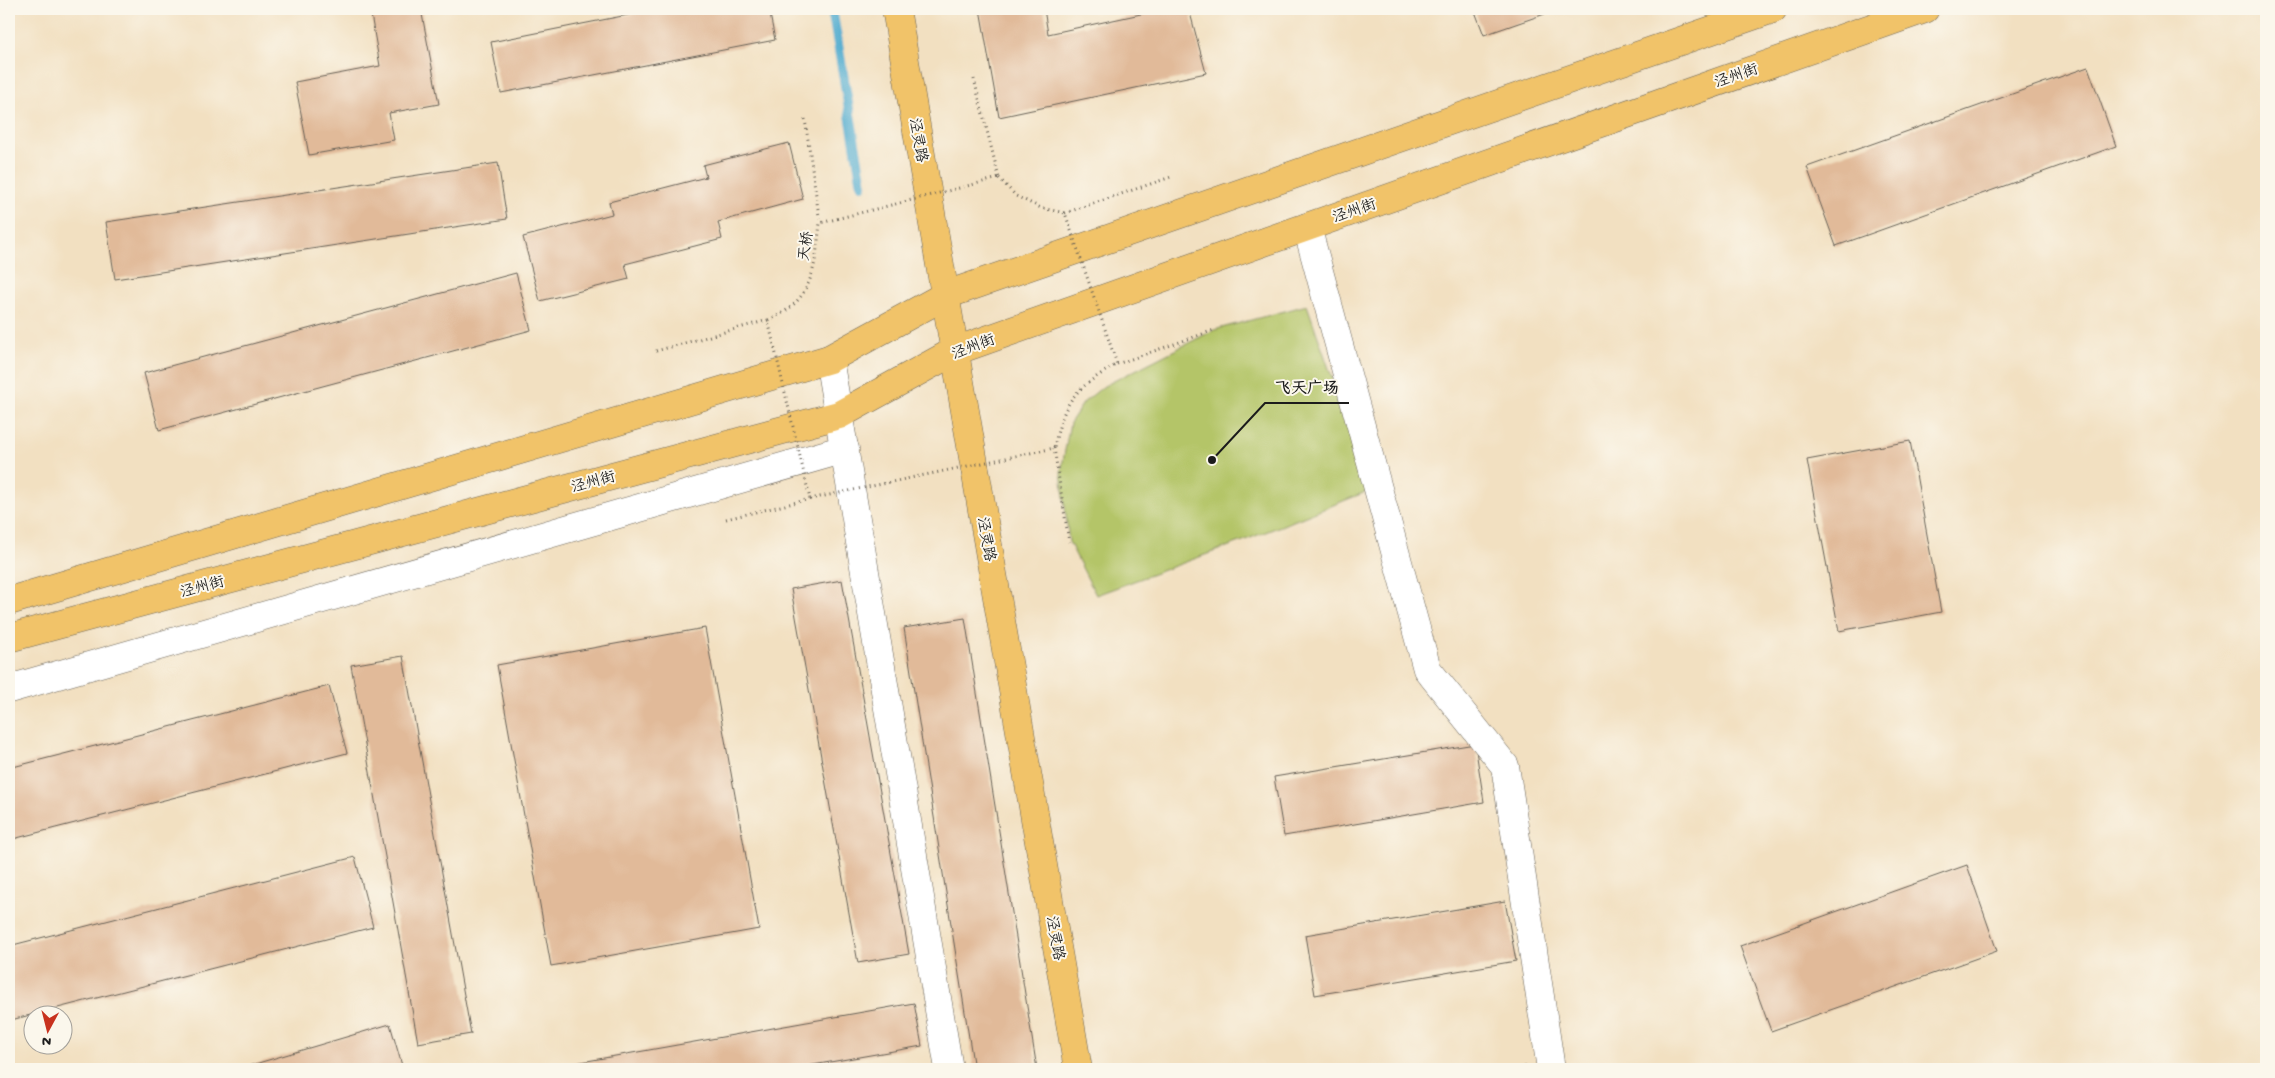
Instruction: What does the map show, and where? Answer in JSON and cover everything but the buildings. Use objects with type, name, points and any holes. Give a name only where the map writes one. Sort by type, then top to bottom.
[{"type":"main road","name":"泾灵路","points":[[896,9],[1078,1069]]},
{"type":"main road","name":"泾州街","points":[[9,638],[839,415],[955,351],[1925,9]]},
{"type":"main road","points":[[9,601],[829,359],[946,295],[1761,11]]},
{"type":"street","points":[[1307,227],[1427,669],[1505,766],[1551,1069]]},
{"type":"street","points":[[829,359],[949,1069]]},
{"type":"street","points":[[9,689],[845,449]]},
{"type":"path","points":[[974,79],[999,178],[1016,196],[1040,208],[1065,213],[1171,177]]},
{"type":"path","points":[[805,119],[820,223]]},
{"type":"path","name":"天桥","points":[[656,351],[768,320],[784,313],[801,297],[812,275],[820,223],[999,178]]},
{"type":"path","points":[[1065,213],[1117,364]]},
{"type":"path","points":[[768,320],[810,499]]},
{"type":"path","points":[[1069,542],[1054,448],[1060,421],[1071,399],[1090,380],[1117,364],[1214,330]]},
{"type":"path","points":[[717,521],[810,499],[1054,448]]},
{"type":"green space","points":[[1307,305],[1371,490],[1243,541],[1096,595],[1069,542],[1061,472],[1070,423],[1084,402],[1104,386],[1214,330]]},
{"type":"waterway","points":[[832,9],[862,185]]},
{"type":"place","name":"飞天广场","points":[[1212,460]]}]
